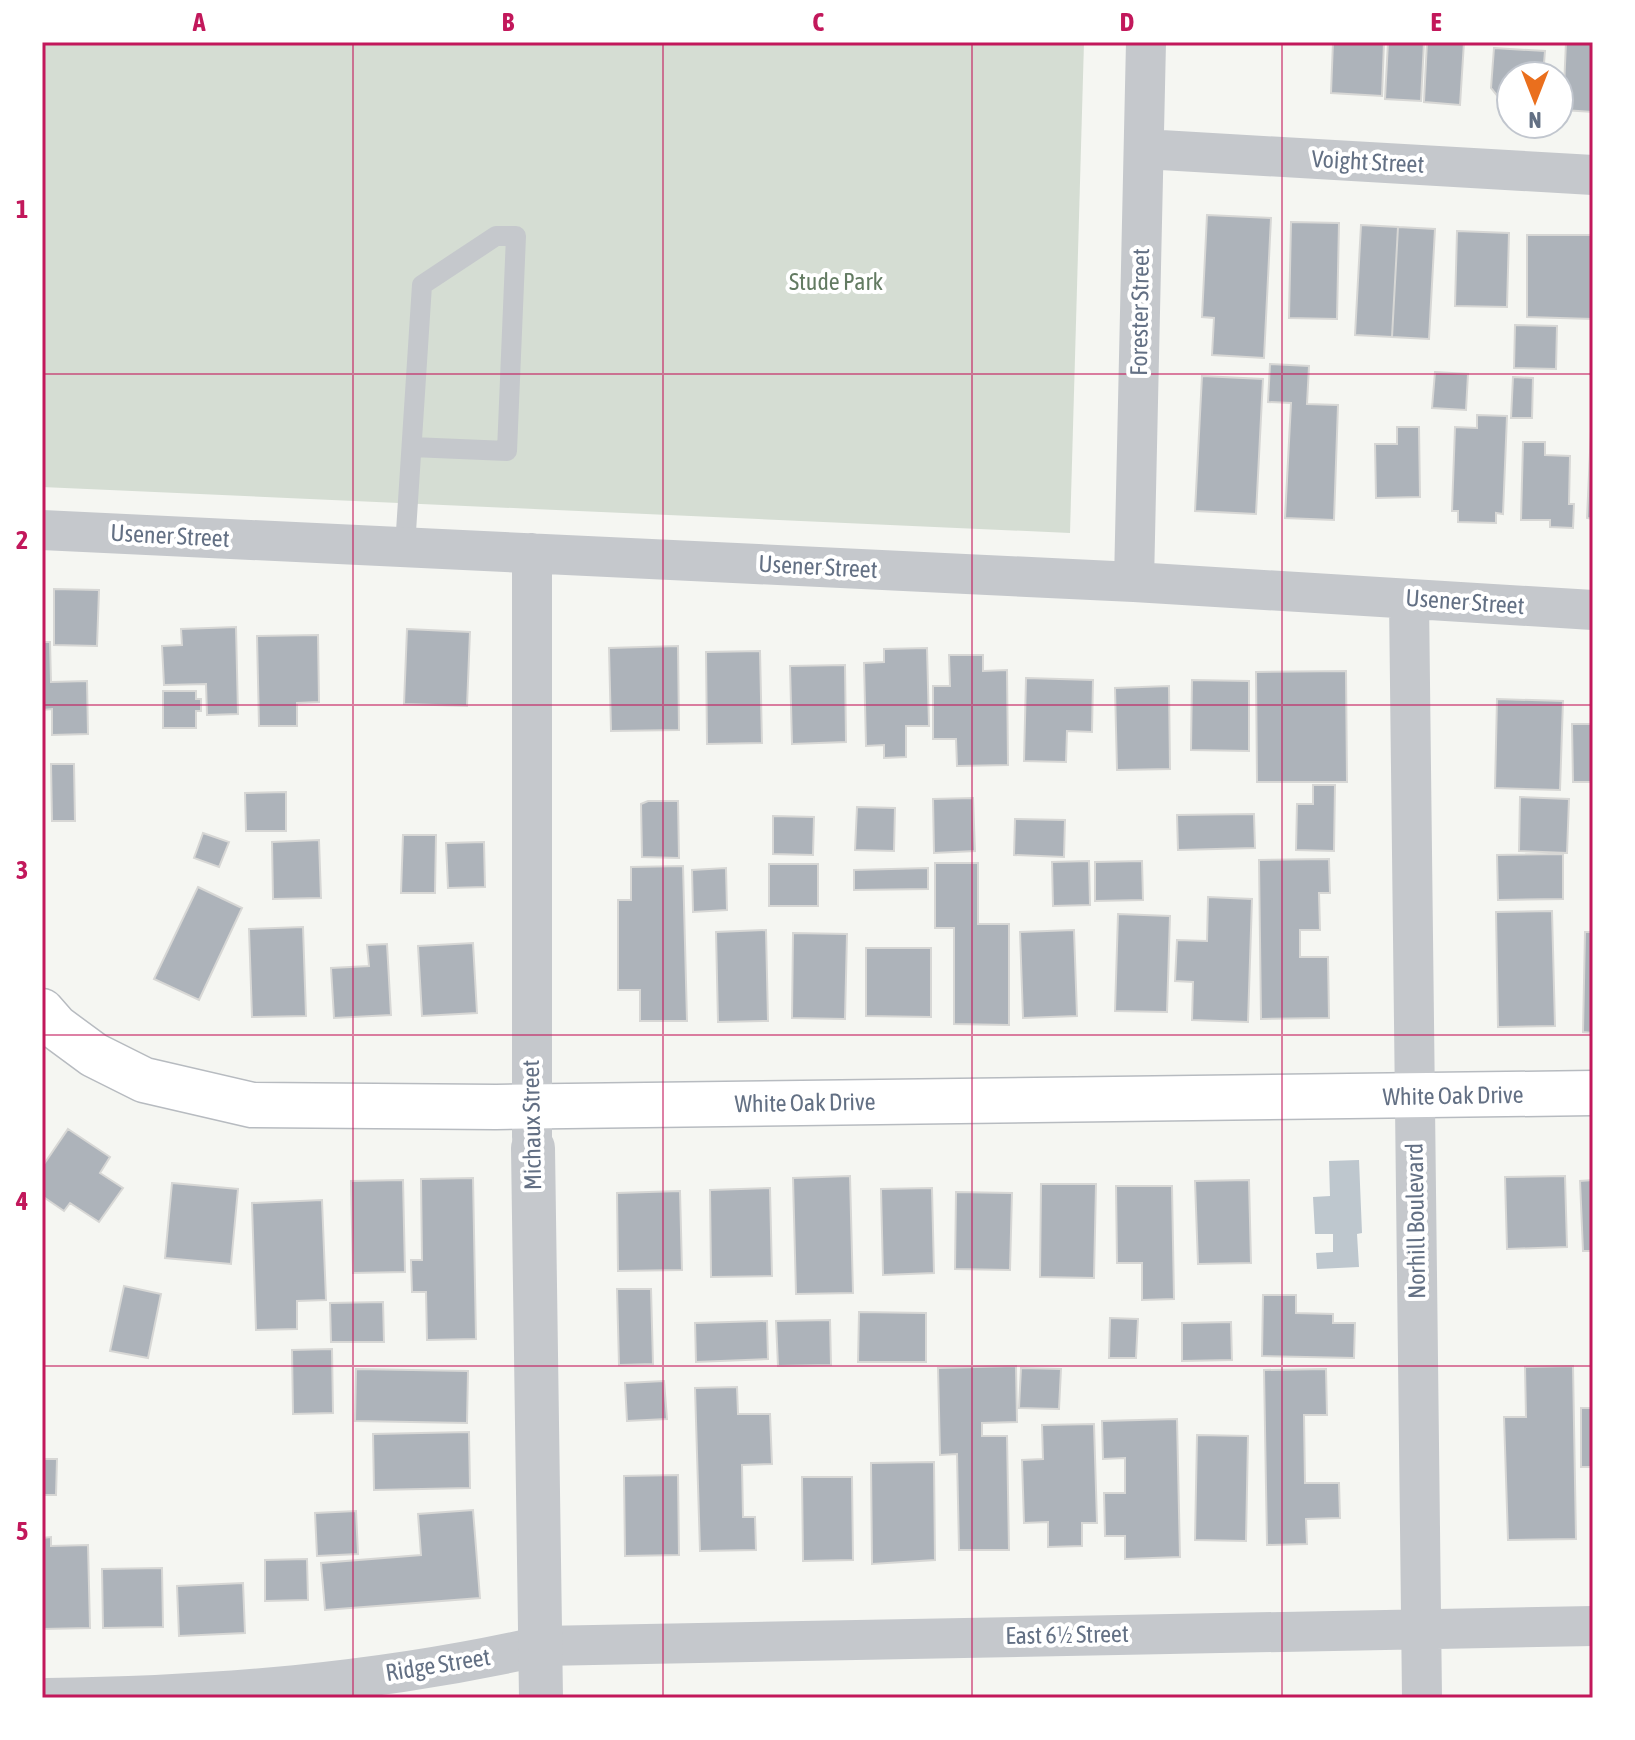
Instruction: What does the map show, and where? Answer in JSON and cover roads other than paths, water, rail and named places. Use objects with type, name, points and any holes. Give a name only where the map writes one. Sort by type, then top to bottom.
[{"type":"main road","name":"White Oak Drive","points":[[42,1011],[56,1027],[94,1055],[144,1080],[197,1095],[252,1105],[532,1127],[1593,1093]]},
{"type":"street","name":"Forester Street","points":[[1134,582],[1146,42]]},
{"type":"street","name":"Voight Street","points":[[1144,149],[1593,175]]},
{"type":"street","name":"Usener Street","points":[[42,530],[1134,582],[1593,610]]},
{"type":"street","name":"Michaux Street","points":[[532,553],[532,1127],[541,1698]]},
{"type":"street","name":"Norhill Boulevard","points":[[1409,599],[1422,1698]]},
{"type":"street","name":"East 6½ Street","points":[[541,1646],[1593,1626]]},
{"type":"street","name":"Ridge Street","points":[[47,1698],[243,1692],[408,1671],[541,1646]]},
{"type":"lane","points":[[405,547],[422,285],[496,236],[516,236],[507,451],[412,447]]},
{"type":"park label","name":"Stude Park","points":[[836,282]]}]
